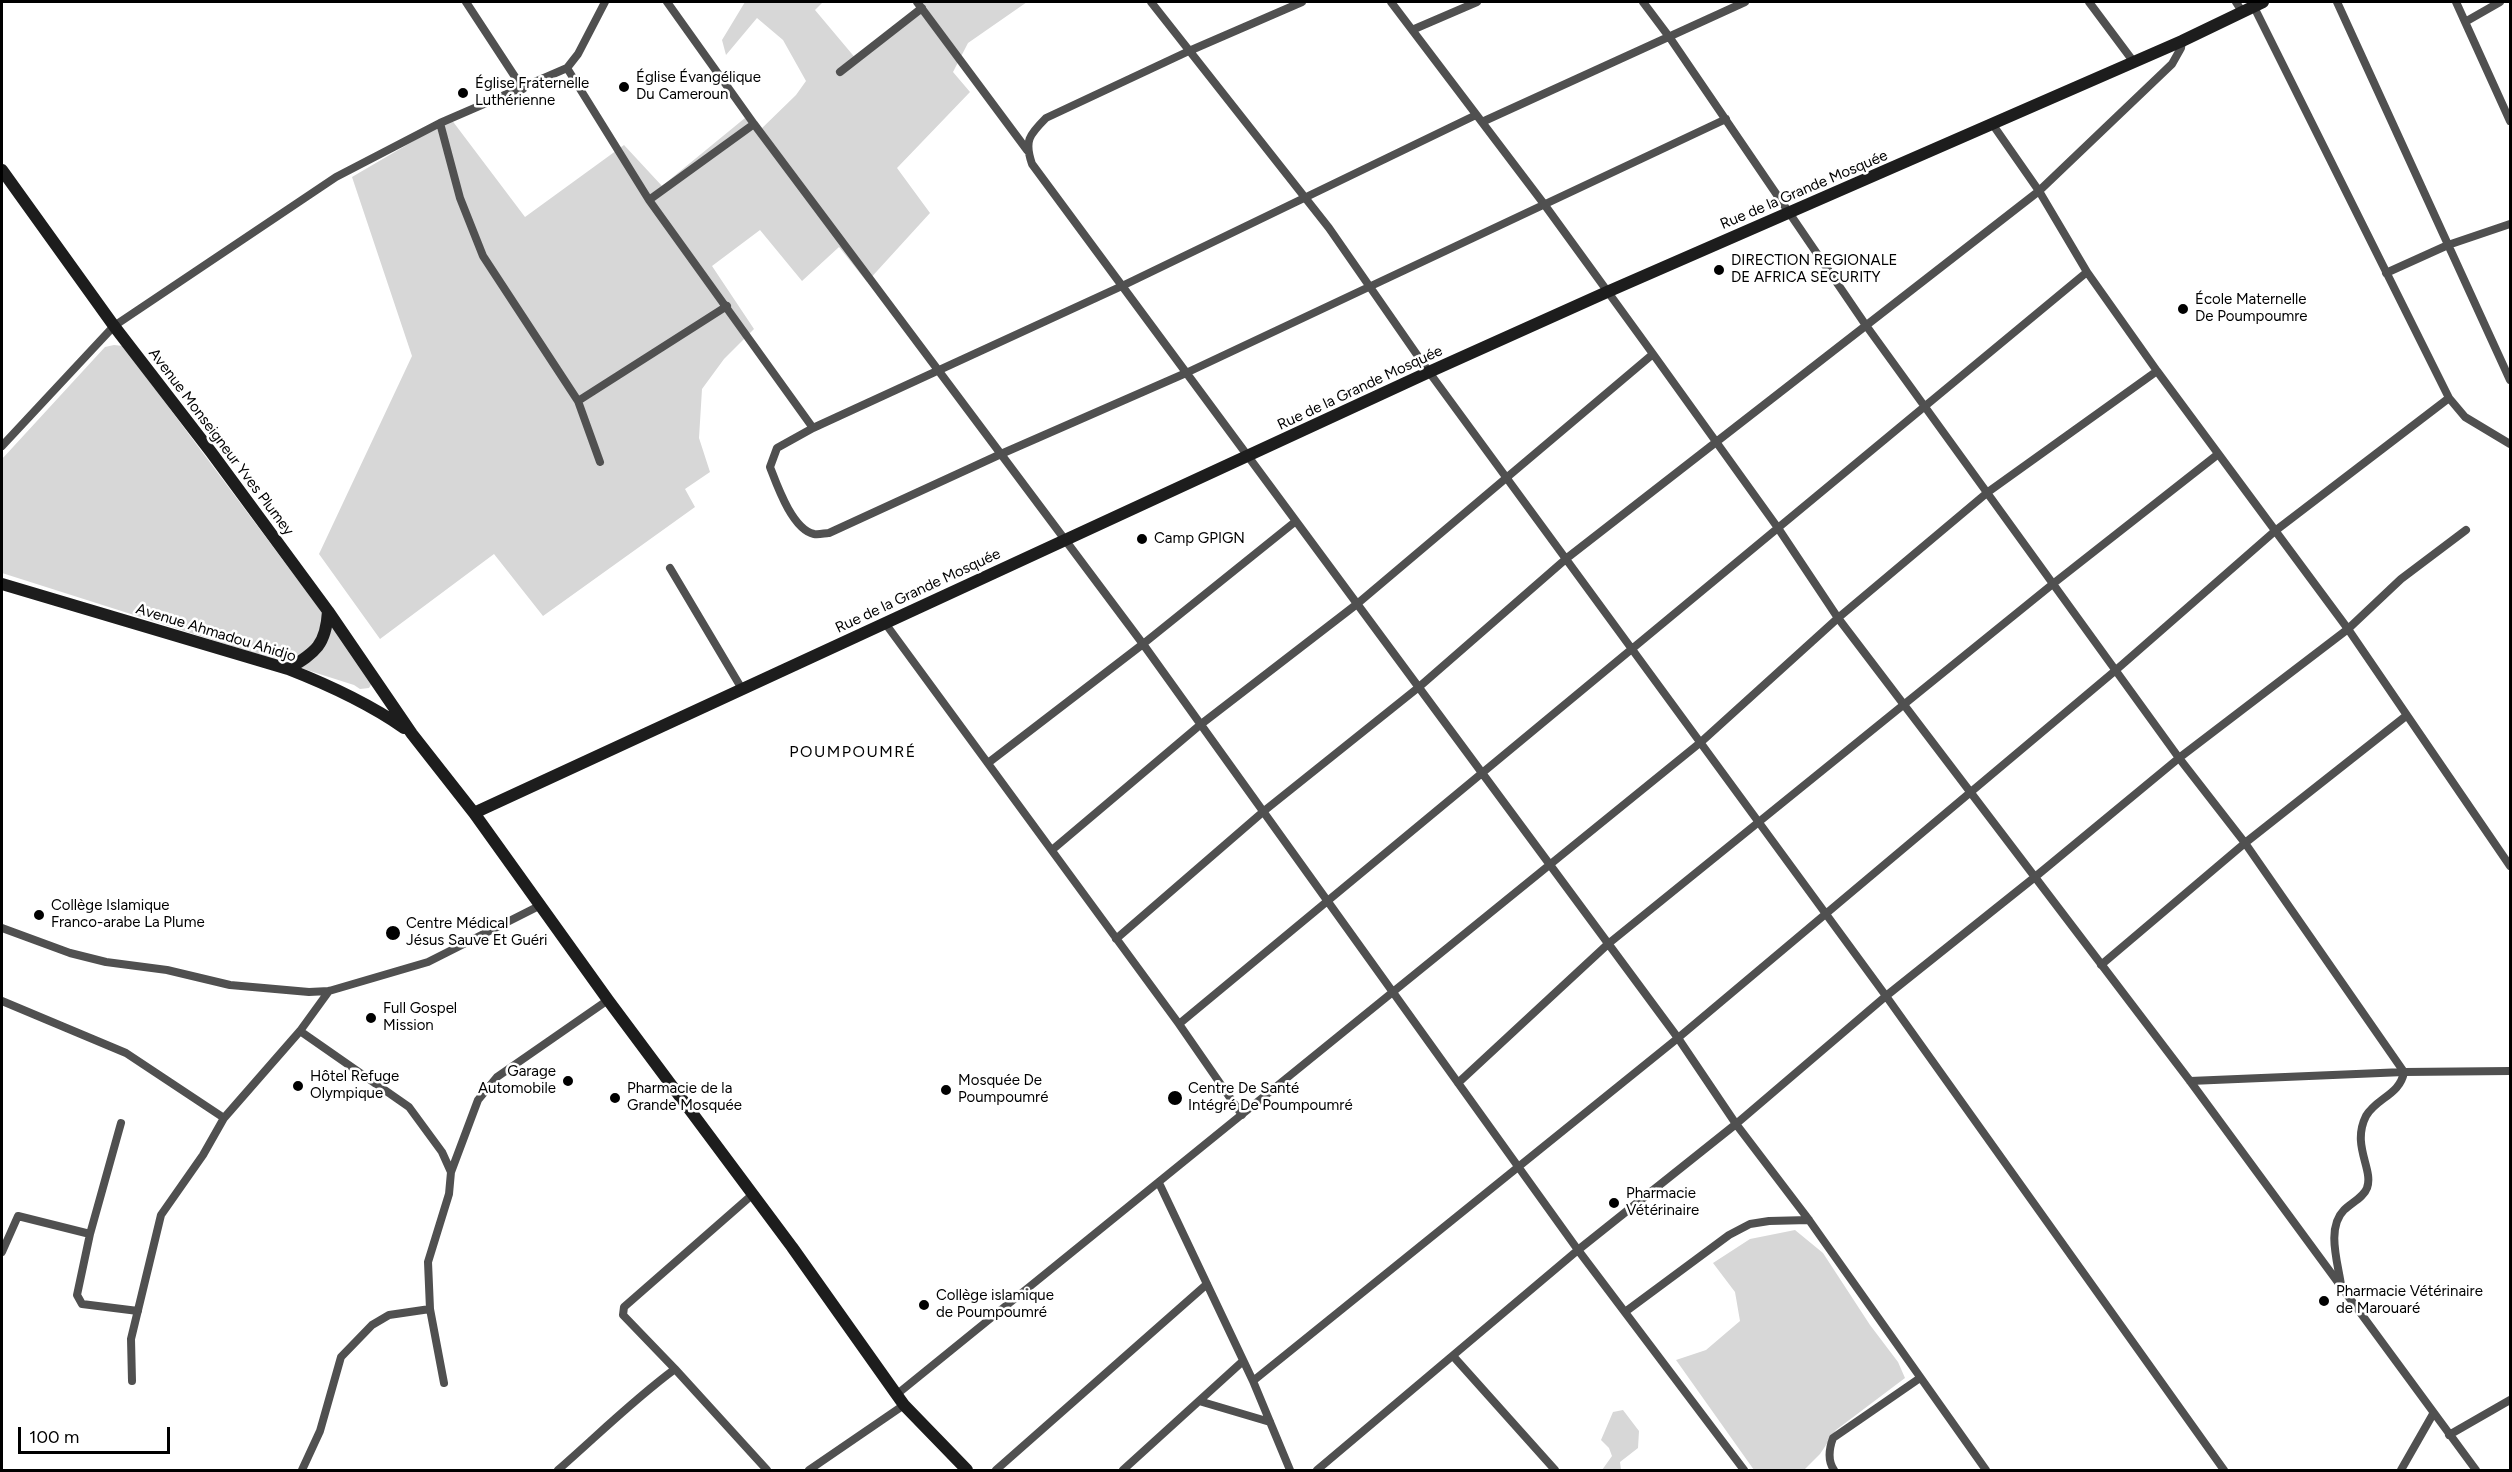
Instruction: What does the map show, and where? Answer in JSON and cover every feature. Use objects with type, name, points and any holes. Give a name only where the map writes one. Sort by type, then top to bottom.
[{"type":"main road","name":"Rue de la Grande Mosquée","points":[[474,813],[1607,291],[1993,125],[2133,61],[2182,42],[2253,7]]},
{"type":"main road","name":"Avenue Monseigneur Yves Plumey","points":[[2,170],[114,326],[211,452],[328,611],[412,734]]},
{"type":"main road","name":"Avenue Ahmadou Ahidjo","points":[[2,584],[288,669],[331,686],[386,716],[412,734]]},
{"type":"main road","points":[[288,669],[319,647],[327,626],[328,611]]},
{"type":"main road","points":[[412,734],[474,813],[608,1000],[792,1247],[900,1400],[966,1470]]},
{"type":"street","points":[[466,2],[523,89]]},
{"type":"street","points":[[2,446],[114,326],[336,177],[440,123],[567,68],[578,54],[605,2]]},
{"type":"street","points":[[667,2],[754,124],[1143,644],[1329,900],[1578,1250],[1744,1470]]},
{"type":"street","points":[[1151,2],[1306,198],[1370,285],[1429,372],[1886,996],[2224,1470]]},
{"type":"street","points":[[1027,150],[1031,133],[1046,118],[1302,2]]},
{"type":"street","points":[[1390,2],[1544,204],[1778,528],[1838,618],[2190,1082],[2476,1470]]},
{"type":"street","points":[[1412,30],[1477,2]]},
{"type":"street","points":[[1643,2],[1726,119],[1865,324],[2179,758],[2245,843],[2404,1072]]},
{"type":"street","points":[[1726,119],[1186,373],[829,533],[813,534],[799,524],[783,499],[770,467],[777,448],[813,428],[939,372],[1306,198],[1479,119],[1670,38],[1745,2]]},
{"type":"street","points":[[2089,2],[2133,61]]},
{"type":"street","points":[[2236,2],[2253,7],[2449,398],[2465,417],[2511,444]]},
{"type":"street","points":[[2337,2],[2511,380]]},
{"type":"street","points":[[2456,2],[2506,102],[2511,121]]},
{"type":"street","points":[[2464,22],[2500,2]]},
{"type":"street","points":[[840,72],[919,5],[1027,150],[1032,164],[1678,1038],[1736,1124],[1809,1221],[1986,1470]]},
{"type":"street","points":[[1116,939],[1264,811],[1419,687],[1567,558],[1865,324],[2039,191],[2172,64],[2182,42]]},
{"type":"street","points":[[567,68],[650,200],[813,428]]},
{"type":"street","points":[[440,123],[460,198],[483,256],[578,401],[600,462]]},
{"type":"street","points":[[650,200],[754,124]]},
{"type":"street","points":[[1993,125],[2039,191],[2088,272],[2217,455],[2348,629],[2511,866]]},
{"type":"street","points":[[2386,273],[2448,245],[2511,224]]},
{"type":"street","points":[[1179,1024],[2088,272]]},
{"type":"street","points":[[578,401],[727,306]]},
{"type":"street","points":[[1052,850],[1200,725],[1357,604],[1653,354]]},
{"type":"street","points":[[809,1470],[900,1400],[1159,1183],[1701,742],[1838,618],[1988,492],[2157,370]]},
{"type":"street","points":[[1253,1381],[1678,1038],[2116,670],[2275,531],[2449,398]]},
{"type":"street","points":[[1458,1083],[1608,944],[2054,583],[2217,455]]},
{"type":"street","points":[[988,763],[1143,644],[1296,521]]},
{"type":"street","points":[[1317,1470],[1578,1250],[1736,1124],[1886,996],[2179,758],[2348,629],[2401,579],[2466,530]]},
{"type":"street","points":[[670,568],[742,689]]},
{"type":"street","points":[[885,623],[1179,1024],[1242,1115]]},
{"type":"street","points":[[2101,965],[2245,843],[2406,716]]},
{"type":"street","points":[[2,928],[70,953],[106,962],[166,970],[230,984],[309,992],[330,991],[428,962],[540,905]]},
{"type":"street","points":[[132,1381],[131,1339],[161,1215],[203,1155],[224,1118],[300,1031],[330,991]]},
{"type":"street","points":[[444,1383],[430,1309],[428,1262],[449,1194],[451,1172],[478,1100],[497,1077],[608,1000]]},
{"type":"street","points":[[2,1001],[126,1053],[224,1118]]},
{"type":"street","points":[[300,1031],[409,1107],[442,1152],[451,1172]]},
{"type":"street","points":[[2190,1082],[2404,1072],[2511,1071]]},
{"type":"street","points":[[2341,1288],[2336,1246],[2337,1221],[2342,1211],[2363,1194],[2368,1186],[2360,1132],[2367,1114],[2400,1085],[2404,1072]]},
{"type":"street","points":[[121,1123],[90,1234],[77,1295],[82,1304],[138,1311]]},
{"type":"street","points":[[1159,1183],[1253,1381],[1290,1470]]},
{"type":"street","points":[[752,1195],[624,1306],[623,1315],[767,1470]]},
{"type":"street","points":[[2,1252],[18,1216],[90,1234]]},
{"type":"street","points":[[1625,1312],[1729,1235],[1750,1224],[1769,1221],[1809,1221]]},
{"type":"street","points":[[996,1470],[1207,1284]]},
{"type":"street","points":[[302,1470],[320,1431],[341,1357],[372,1325],[388,1315],[430,1309]]},
{"type":"street","points":[[1453,1356],[1555,1470]]},
{"type":"street","points":[[1123,1470],[1243,1361]]},
{"type":"street","points":[[558,1470],[595,1438],[611,1420],[675,1369]]},
{"type":"street","points":[[1834,1470],[1830,1465],[1829,1449],[1833,1438],[1920,1378]]},
{"type":"street","points":[[2449,1435],[2511,1400]]},
{"type":"street","points":[[1199,1401],[1270,1422]]},
{"type":"street","points":[[2402,1470],[2433,1414]]},
{"type":"shaded area","points":[[745,2],[823,2],[815,10],[857,60],[922,2],[1027,2],[968,43],[953,72],[970,92],[897,168],[930,213],[867,282],[839,247],[802,281],[760,230],[712,266],[754,329],[724,359],[702,389],[699,438],[710,472],[685,489],[695,507],[543,616],[494,554],[380,639],[319,554],[412,356],[352,177],[451,119],[525,217],[624,145],[662,186],[745,118],[758,132],[796,95],[806,81],[783,40],[757,18],[726,55],[722,40]]},
{"type":"shaded area","points":[[123,346],[371,678],[372,683],[369,688],[360,689],[354,685],[2,573],[2,459],[105,347]]},
{"type":"shaded area","points":[[1795,1230],[1823,1253],[1870,1325],[1898,1362],[1905,1378],[1836,1430],[1820,1454],[1804,1470],[1754,1470],[1676,1360],[1706,1350],[1740,1321],[1735,1292],[1713,1263],[1750,1239]]},
{"type":"shaded area","points":[[1623,1410],[1639,1431],[1638,1448],[1620,1462],[1621,1470],[1602,1470],[1612,1456],[1609,1448],[1601,1440],[1613,1412]]},
{"type":"place","name":"Église Évangélique Du Cameroun","points":[[624,87]]},
{"type":"place","name":"Église Fraternelle Luthérienne","points":[[463,93]]},
{"type":"place","name":"DIRECTION REGIONALE DE AFRICA SECURITY","points":[[1719,270]]},
{"type":"place","name":"École Maternelle De Poumpoumre","points":[[2183,309]]},
{"type":"place","name":"Camp GPIGN","points":[[1142,539]]},
{"type":"place","name":"Collège Islamique Franco-arabe La Plume","points":[[39,915]]},
{"type":"place","name":"Centre Médical Jésus Sauve Et Guéri","points":[[393,933]]},
{"type":"place","name":"Full Gospel Mission","points":[[371,1018]]},
{"type":"place","name":"Garage Automobile","points":[[568,1081]]},
{"type":"place","name":"Hôtel Refuge Olympique","points":[[298,1086]]},
{"type":"place","name":"Mosquée De Poumpoumré","points":[[946,1090]]},
{"type":"place","name":"Pharmacie de la Grande Mosquée","points":[[615,1098]]},
{"type":"place","name":"Centre De Santé Intégré De Poumpoumré","points":[[1175,1098]]},
{"type":"place","name":"Pharmacie Vétérinaire","points":[[1614,1203]]},
{"type":"place","name":"Pharmacie Vétérinaire de Marouaré","points":[[2324,1301]]},
{"type":"place","name":"Collège islamique de Poumpoumré","points":[[924,1305]]},
{"type":"district","name":"POUMPOUMRÉ","points":[[853,752]]}]
